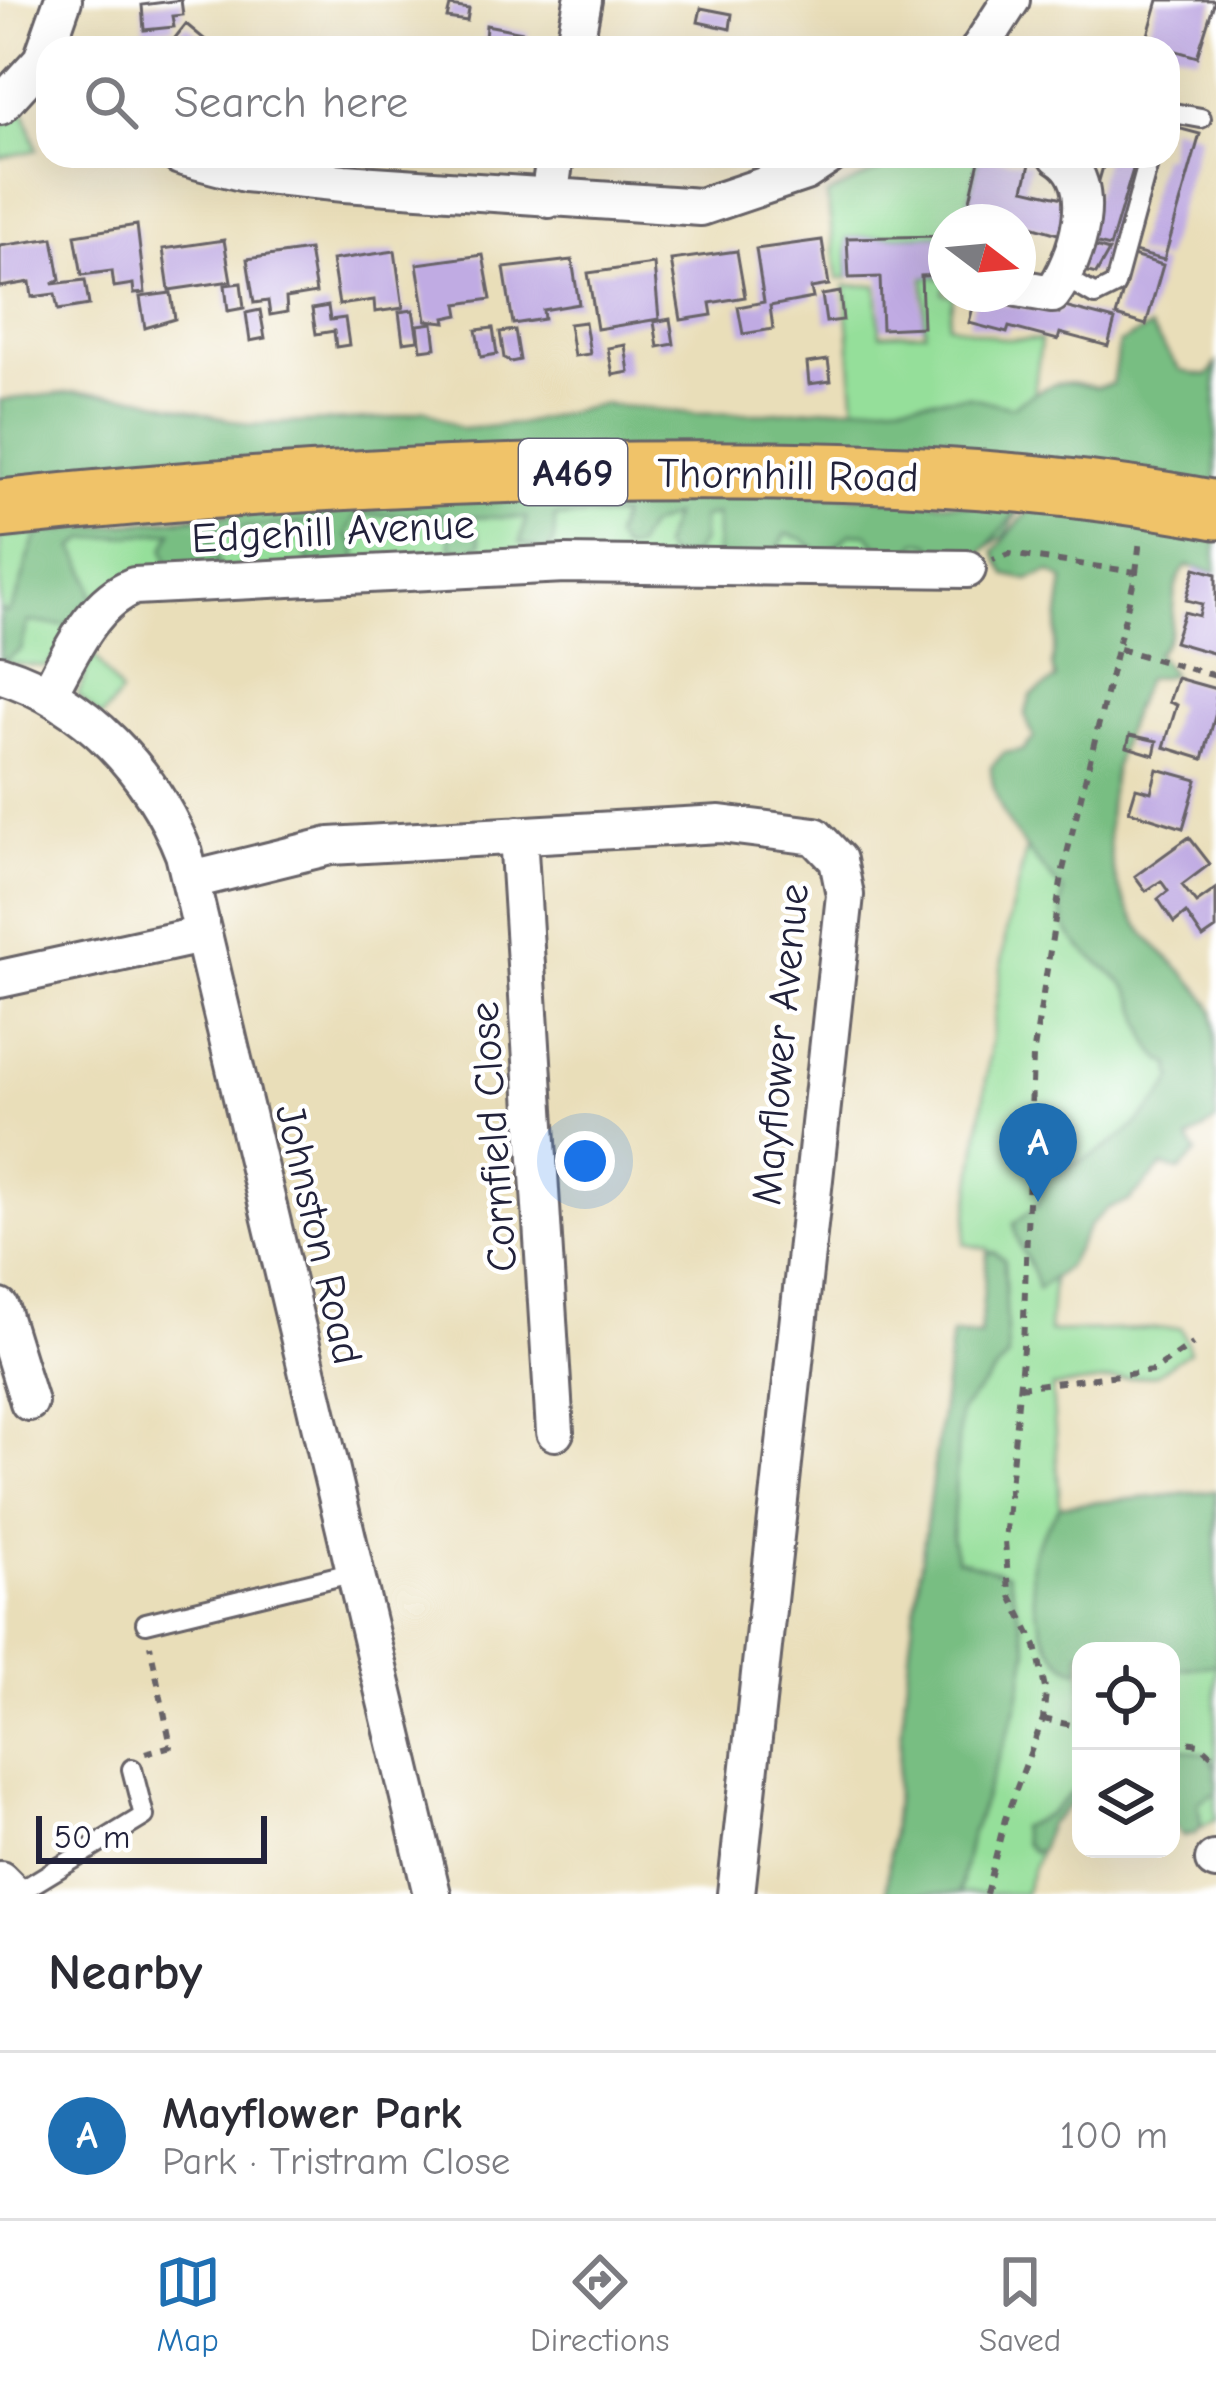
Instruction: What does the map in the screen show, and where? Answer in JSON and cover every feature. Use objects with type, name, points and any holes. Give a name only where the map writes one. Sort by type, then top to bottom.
[{"type":"main road","name":"Thornhill Road","points":[[0,508],[354,479],[718,470],[1003,481],[1144,512],[1216,510]]},
{"type":"street","points":[[53,36],[63,0]]},
{"type":"street","points":[[576,36],[583,0]]},
{"type":"street","points":[[988,36],[1011,0]]},
{"type":"street","points":[[0,106],[36,71]]},
{"type":"street","points":[[226,168],[550,199],[701,207],[811,168]]},
{"type":"street","points":[[550,199],[554,168]]},
{"type":"street","points":[[1036,291],[1052,294],[1064,277],[1085,191],[1074,168]]},
{"type":"street","name":"Edgehill Avenue","points":[[48,694],[96,613],[108,598],[134,586],[565,564],[967,569]]},
{"type":"street","name":"Johnston Road","points":[[0,674],[48,694],[123,754],[167,815],[192,880],[432,1894]]},
{"type":"street","name":"Mayflower Avenue","points":[[192,880],[330,846],[749,825],[815,836],[838,860],[845,895],[736,1894]]},
{"type":"street","name":"Cornfield Close","points":[[518,836],[555,1432]]},
{"type":"street","points":[[0,979],[202,935]]},
{"type":"street","points":[[0,1308],[29,1402]]},
{"type":"street","points":[[0,1880],[15,1894]]},
{"type":"lane","points":[[1180,114],[1201,118]]},
{"type":"lane","points":[[1064,277],[1095,295],[1115,285],[1147,168]]},
{"type":"lane","points":[[146,1623],[355,1572]]},
{"type":"lane","points":[[15,1894],[144,1816],[132,1769]]},
{"type":"path","points":[[986,1894],[1005,1820],[1043,1719],[1043,1670],[1010,1592],[1006,1566],[1029,1110],[1039,1015],[1084,774],[1119,649],[1144,512]]},
{"type":"path","points":[[967,569],[1009,554],[1136,572]]},
{"type":"path","points":[[1119,649],[1216,676]]},
{"type":"path","points":[[1018,1387],[1153,1371],[1193,1344]]},
{"type":"path","points":[[132,1769],[130,1756],[171,1746],[146,1623]]},
{"type":"path","points":[[1043,1719],[1072,1725]]},
{"type":"path","points":[[1180,1741],[1199,1744],[1216,1759]]},
{"type":"green space","points":[[24,109],[36,150],[0,158],[0,126]]},
{"type":"green space","points":[[884,168],[976,168],[968,204],[928,204],[928,235],[847,238],[848,278],[838,279],[827,195]]},
{"type":"green space","points":[[924,277],[928,277],[928,312],[950,312],[948,324],[1003,339],[1041,340],[1030,424],[855,409],[845,286],[877,285],[880,334],[925,332]]},
{"type":"green space","points":[[1150,328],[1181,371],[1208,376],[1216,364],[1216,486],[0,486],[0,400],[76,392],[141,397],[250,425],[391,418],[425,410],[462,429],[519,424],[603,404],[697,414],[768,413],[967,396],[1011,407],[1058,384],[1112,384],[1119,343]]},
{"type":"green space","points":[[630,480],[1020,508],[977,559],[938,557],[931,544],[919,541],[897,563],[888,561],[868,534],[851,533],[824,557],[803,539],[786,534],[768,566],[717,556],[717,514],[702,518],[702,541],[691,557],[669,557],[662,547],[673,516],[648,527],[636,547],[623,550],[614,537],[621,516],[555,517],[554,544],[545,551],[520,543],[526,518],[463,517],[461,526],[477,531],[481,543],[471,551],[451,549],[446,515],[356,515],[347,535],[357,548],[356,569],[311,566],[305,552],[312,536],[324,531],[324,522],[203,531],[211,538],[219,565],[171,576],[164,549],[172,532],[85,539],[74,548],[91,585],[91,609],[85,618],[74,624],[28,622],[21,650],[0,663],[0,610],[7,613],[13,605],[40,532]]},
{"type":"green space","points":[[1020,508],[1006,534],[973,558],[128,575],[46,667],[0,662],[0,536],[271,509]]},
{"type":"green space","points":[[1029,510],[1216,514],[1216,572],[1187,566],[1180,576],[1170,634],[1156,653],[1172,675],[1146,679],[1122,742],[1113,776],[1109,842],[1126,905],[1145,934],[1213,1010],[1216,1121],[1188,1140],[1197,1153],[1179,1171],[1163,1166],[1129,1201],[1108,1208],[1089,1226],[1067,1267],[1038,1289],[1014,1223],[1037,1206],[1046,1174],[1103,1150],[1149,1112],[1173,1079],[1171,1065],[1153,1050],[1126,986],[1071,936],[1062,913],[1063,891],[1016,834],[993,785],[991,767],[1004,753],[1023,750],[1034,738],[1025,715],[1031,696],[1056,679],[1052,666],[1064,580],[1050,572],[1028,580],[1006,575],[994,552]]},
{"type":"green space","points":[[1101,546],[1100,807],[1110,894],[1210,1124],[1056,1240],[1049,1332],[1181,1328],[1190,1351],[1155,1375],[1052,1387],[1060,1506],[1216,1491],[1216,1819],[1185,1836],[1180,1830],[1180,1642],[1072,1642],[1072,1802],[1048,1825],[1024,1894],[886,1894],[910,1645],[952,1334],[980,1336],[988,1249],[964,1244],[1006,932]]},
{"type":"green space","points":[[93,653],[121,694],[101,718],[78,695]]},
{"type":"green space","points":[[987,1253],[1004,1259],[1008,1357],[960,1411],[952,1539],[957,1559],[1008,1574],[1028,1649],[1018,1705],[970,1838],[959,1894],[886,1894],[910,1645],[952,1334],[980,1337]]},
{"type":"green space","points":[[1216,1491],[1216,1665],[1180,1669],[1180,1642],[1072,1642],[1072,1667],[1056,1654],[1039,1620],[1032,1562],[1060,1506]]},
{"type":"green space","points":[[1180,1748],[1208,1755],[1216,1768],[1216,1792],[1198,1802],[1201,1826],[1195,1834],[1182,1835]]},
{"type":"green space","points":[[1072,1792],[1072,1802],[1048,1825],[1040,1850],[1033,1852],[1024,1844],[1020,1827],[1048,1815]]},
{"type":"building","points":[[181,0],[183,15],[172,16],[174,27],[144,30],[142,5]]},
{"type":"building","points":[[1158,0],[1215,0],[1197,57],[1180,52],[1180,36],[1148,36]]},
{"type":"building","points":[[450,6],[469,9],[467,21],[447,18]]},
{"type":"building","points":[[701,8],[732,14],[730,29],[698,22]]},
{"type":"building","points":[[186,24],[200,36],[176,36]]},
{"type":"building","points":[[486,25],[528,33],[528,36],[485,36]]},
{"type":"building","points":[[1180,129],[1200,134],[1164,260],[1134,252],[1158,168],[1180,168]]},
{"type":"building","points":[[977,168],[1029,168],[1024,189],[1076,201],[1068,237],[1036,227],[1036,204],[969,204]]},
{"type":"building","points":[[1103,168],[1133,168],[1110,247],[1082,240]]},
{"type":"building","points":[[137,225],[145,293],[134,294],[133,284],[114,287],[112,271],[82,275],[75,235]]},
{"type":"building","points":[[928,236],[928,276],[921,276],[923,327],[882,329],[880,277],[849,278],[847,238]]},
{"type":"building","points":[[53,238],[60,279],[52,284],[85,280],[89,305],[58,310],[55,294],[32,297],[30,282],[0,287],[0,246]]},
{"type":"building","points":[[224,240],[231,281],[169,290],[163,249]]},
{"type":"building","points":[[822,240],[829,285],[811,288],[813,298],[770,306],[773,329],[743,334],[738,307],[764,302],[756,249]]},
{"type":"building","points":[[1079,242],[1109,251],[1096,274],[1073,268]]},
{"type":"building","points":[[309,250],[316,293],[286,298],[287,312],[270,315],[268,301],[254,303],[247,259]]},
{"type":"building","points":[[395,251],[403,308],[375,312],[374,300],[339,305],[332,260]]},
{"type":"building","points":[[737,251],[745,297],[710,303],[712,315],[681,320],[671,260]]},
{"type":"building","points":[[483,255],[491,299],[457,304],[459,315],[445,318],[446,322],[426,320],[417,264]]},
{"type":"building","points":[[1133,256],[1163,265],[1146,325],[1116,316]]},
{"type":"building","points":[[572,260],[579,304],[543,310],[544,319],[513,324],[504,268]]},
{"type":"building","points":[[654,264],[659,319],[597,329],[588,273]]},
{"type":"building","points":[[241,283],[244,308],[228,311],[225,285]]},
{"type":"building","points":[[840,292],[843,320],[826,322],[822,295]]},
{"type":"building","points":[[171,293],[175,319],[145,328],[140,297]]},
{"type":"building","points":[[328,306],[330,320],[345,318],[349,345],[336,347],[334,331],[316,334],[312,309]]},
{"type":"building","points":[[1061,306],[1115,320],[1108,346],[1060,333],[1058,340],[969,323],[972,312],[1059,313]]},
{"type":"building","points":[[260,310],[265,338],[250,341],[246,313]]},
{"type":"building","points":[[413,310],[418,340],[403,342],[399,312]]},
{"type":"building","points":[[670,319],[674,344],[658,347],[654,322]]},
{"type":"building","points":[[585,322],[590,354],[574,356],[569,324]]},
{"type":"building","points":[[433,323],[436,348],[421,350],[418,325]]},
{"type":"building","points":[[493,328],[497,354],[481,357],[476,330]]},
{"type":"building","points":[[515,330],[520,360],[511,362],[504,358],[500,332]]},
{"type":"building","points":[[625,345],[629,372],[613,375],[608,348]]},
{"type":"building","points":[[828,360],[831,381],[809,384],[807,363]]},
{"type":"building","points":[[1195,568],[1216,574],[1216,654],[1174,642],[1184,612],[1199,616],[1202,604],[1186,600]]},
{"type":"building","points":[[1177,678],[1216,689],[1216,713],[1203,759],[1164,747],[1177,705],[1169,702]]},
{"type":"building","points":[[1130,735],[1157,741],[1154,755],[1127,747]]},
{"type":"building","points":[[1157,769],[1197,780],[1183,828],[1129,811],[1136,788],[1151,792]]},
{"type":"building","points":[[1189,837],[1210,864],[1182,885],[1196,903],[1216,889],[1216,929],[1203,938],[1186,913],[1174,923],[1158,899],[1168,891],[1161,881],[1146,891],[1135,876]]},
{"type":"place","name":"Mayflower Park","points":[[1038,1202]]}]
